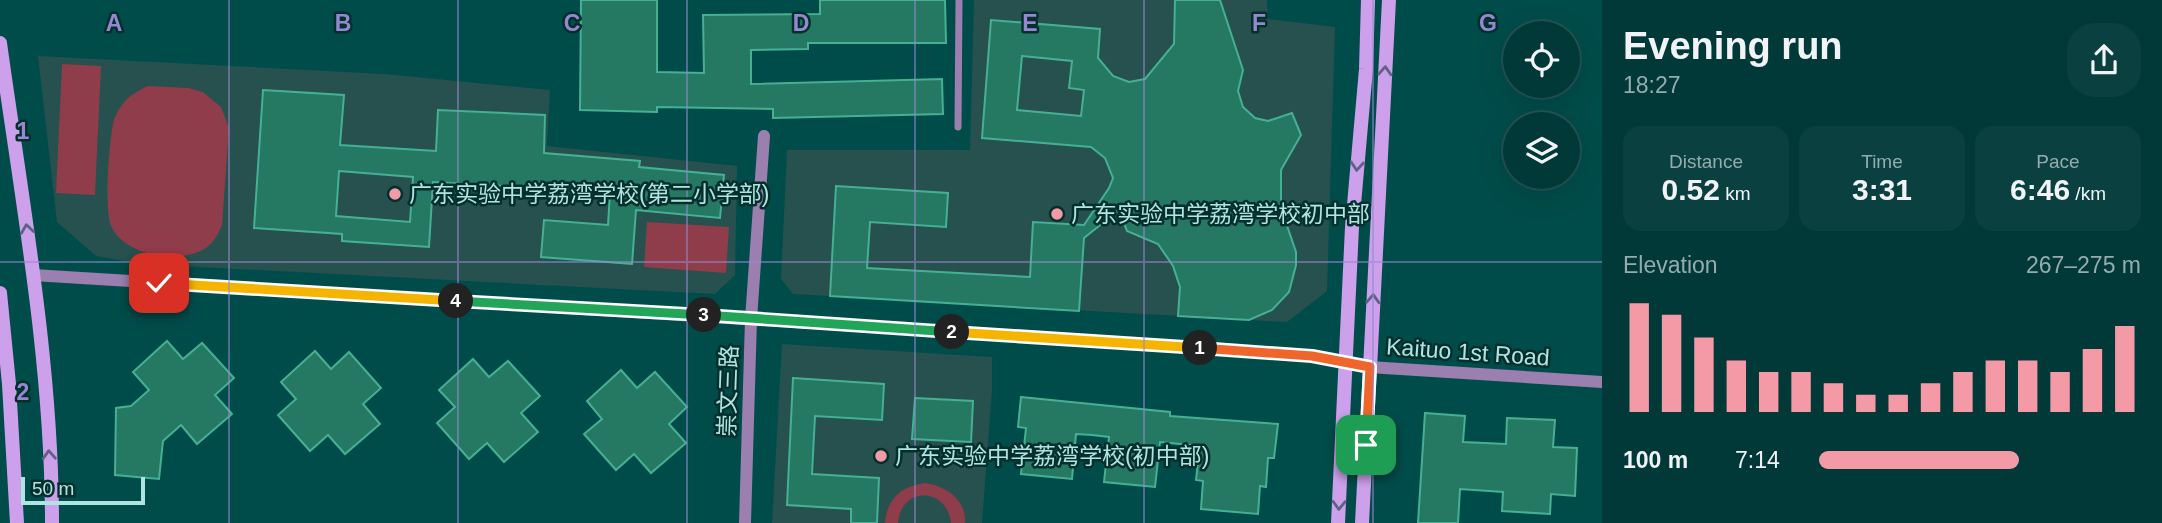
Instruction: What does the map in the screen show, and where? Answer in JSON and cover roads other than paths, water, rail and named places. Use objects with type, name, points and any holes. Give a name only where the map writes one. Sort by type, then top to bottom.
[{"type":"main road","points":[[1338,523],[1352,227],[1366,69],[1368,0]]},
{"type":"main road","points":[[1363,523],[1389,0]]},
{"type":"main road","points":[[0,43],[43,364],[52,523]]},
{"type":"main road","points":[[0,293],[18,523]]},
{"type":"street","points":[[958,127],[959,0]]},
{"type":"street","name":"崇文三路","points":[[745,523],[751,319],[764,136]]},
{"type":"street","name":"Kaituo 1st Road","points":[[33,275],[1312,356],[1370,367],[1602,382]]},
{"type":"place","name":"广东实验中学荔湾学校(第二小学部)","points":[[395,194]]},
{"type":"place","name":"广东实验中学荔湾学校初中部","points":[[1057,214]]},
{"type":"place","name":"广东实验中学荔湾学校(初中部)","points":[[881,456]]}]
